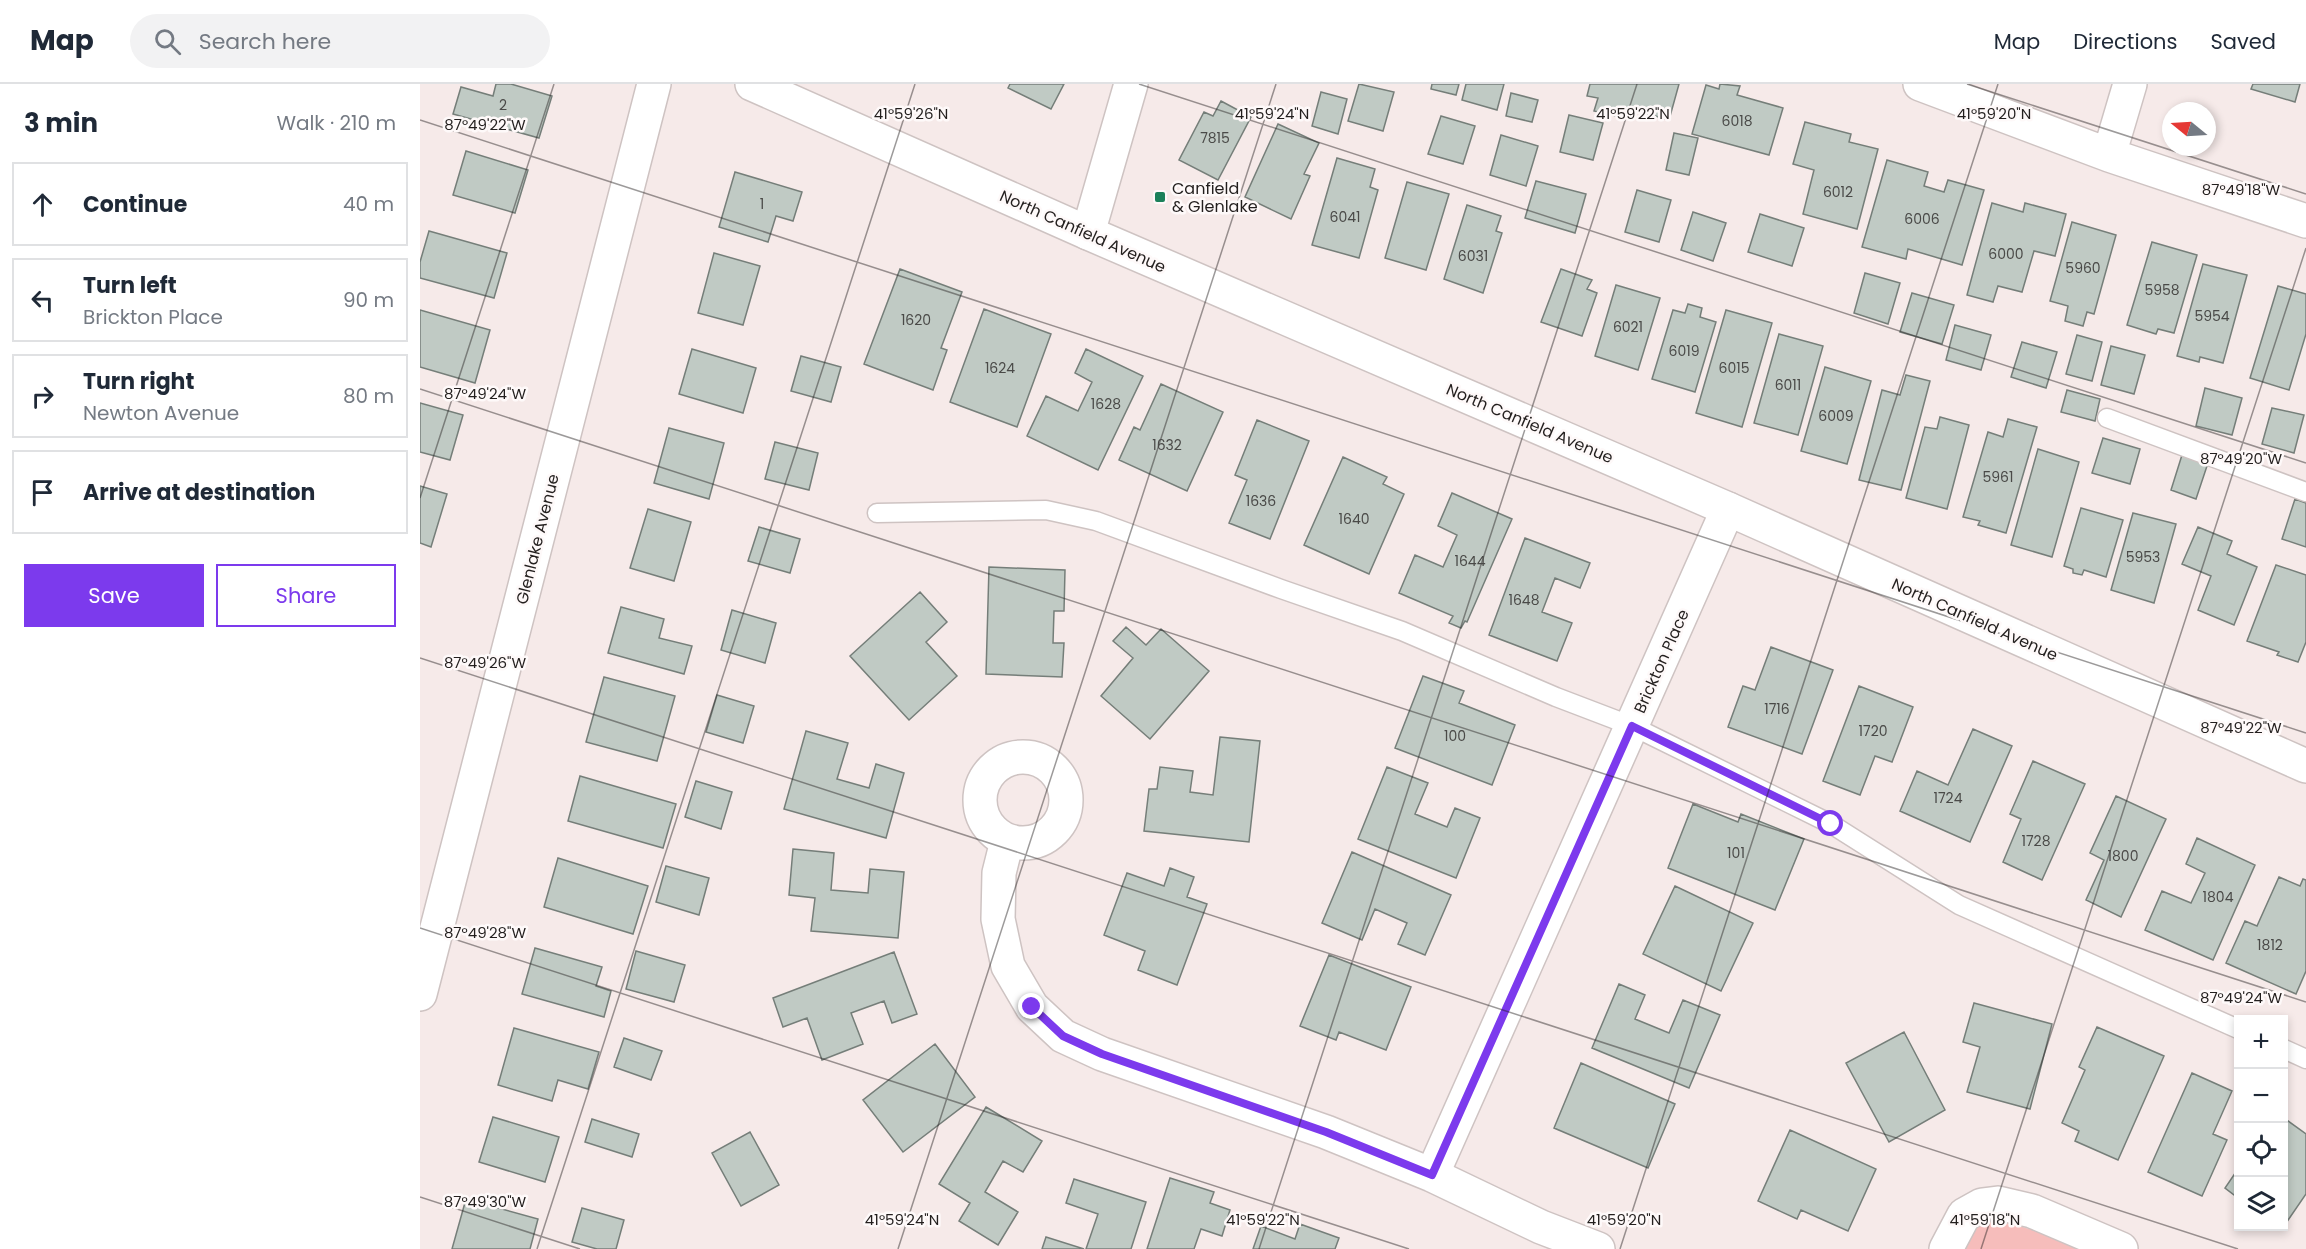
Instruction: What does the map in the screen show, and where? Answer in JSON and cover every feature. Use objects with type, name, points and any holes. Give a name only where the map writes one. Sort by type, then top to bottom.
[{"type":"street","name":"Glenlake Avenue","points":[[420,994],[654,84]]},
{"type":"street","name":"North Canfield Avenue","points":[[752,84],[1088,233],[1728,509],[2306,766]]},
{"type":"street","points":[[1088,233],[1131,84]]},
{"type":"street","points":[[1920,84],[2109,155],[2306,221]]},
{"type":"street","points":[[2109,155],[2130,84]]},
{"type":"street","name":"Brickton Place","points":[[1432,1175],[1728,509]]},
{"type":"street","points":[[1007,841],[999,873],[998,919],[1008,966],[1032,1007],[1063,1036],[1102,1054],[1326,1132],[1432,1175],[1541,1227],[1598,1249]]},
{"type":"street","points":[[1946,1249],[1964,1215],[1982,1205],[1998,1203],[2032,1211],[2121,1249]]},
{"type":"lane","points":[[2108,418],[2306,492]]},
{"type":"lane","points":[[877,513],[1047,510],[1096,521],[1402,631],[1556,698],[1632,726],[1831,824],[1959,905],[2234,1027]]},
{"type":"lane","points":[[2288,1051],[2306,1059]]},
{"type":"shaded area","points":[[1988,1216],[2092,1249],[1952,1249]]},
{"type":"building","points":[[496,84],[511,84],[552,96],[539,138],[453,114],[461,87],[493,96]]},
{"type":"building","points":[[1010,84],[1064,84],[1051,109],[1008,88]]},
{"type":"building","points":[[1359,84],[1394,92],[1383,131],[1348,121]]},
{"type":"building","points":[[1432,84],[1459,84],[1456,95],[1431,89]]},
{"type":"building","points":[[1466,84],[1504,84],[1497,110],[1462,100]]},
{"type":"building","points":[[1590,84],[1679,84],[1669,120],[1624,107],[1621,117],[1594,111],[1598,98],[1587,96]]},
{"type":"building","points":[[1720,84],[1740,86],[1737,95],[1783,108],[1769,155],[1692,134],[1706,85],[1719,89]]},
{"type":"building","points":[[2253,84],[2300,84],[2295,102],[2251,89]]},
{"type":"building","points":[[1321,92],[1347,99],[1338,134],[1312,126]]},
{"type":"building","points":[[1511,93],[1538,100],[1532,122],[1506,116]]},
{"type":"building","points":[[1221,101],[1251,117],[1218,180],[1179,160],[1204,112],[1213,116]]},
{"type":"building","points":[[1569,115],[1603,123],[1593,160],[1560,152]]},
{"type":"building","points":[[1441,116],[1475,126],[1463,164],[1428,154]]},
{"type":"building","points":[[1805,122],[1851,134],[1849,142],[1878,149],[1857,229],[1803,214],[1814,170],[1793,164]]},
{"type":"building","points":[[1278,124],[1319,143],[1304,174],[1310,176],[1291,219],[1245,197]]},
{"type":"building","points":[[1674,133],[1698,138],[1689,175],[1666,170]]},
{"type":"building","points":[[1501,135],[1538,146],[1526,186],[1490,175]]},
{"type":"building","points":[[466,151],[528,170],[515,213],[453,195]]},
{"type":"building","points":[[1337,158],[1375,169],[1370,187],[1378,190],[1359,258],[1312,245]]},
{"type":"building","points":[[1887,160],[1928,172],[1924,186],[1944,192],[1948,180],[1984,190],[1962,265],[1908,249],[1906,259],[1862,247]]},
{"type":"building","points":[[735,172],[802,192],[793,221],[776,216],[768,242],[719,227]]},
{"type":"building","points":[[1536,181],[1586,194],[1575,233],[1525,218]]},
{"type":"building","points":[[1407,182],[1449,194],[1426,270],[1385,258]]},
{"type":"building","points":[[1637,190],[1671,200],[1659,242],[1625,232]]},
{"type":"building","points":[[1992,203],[2023,212],[2025,203],[2066,214],[2055,256],[2034,251],[2022,292],[1998,286],[1993,302],[1967,295]]},
{"type":"building","points":[[1467,205],[1501,216],[1496,231],[1502,233],[1483,293],[1444,279]]},
{"type":"building","points":[[1693,212],[1726,223],[1713,261],[1681,250]]},
{"type":"building","points":[[1760,214],[1804,228],[1792,266],[1748,252]]},
{"type":"building","points":[[2072,222],[2116,235],[2094,314],[2087,312],[2083,326],[2065,321],[2068,306],[2050,301]]},
{"type":"building","points":[[429,231],[507,253],[494,298],[420,278],[420,262]]},
{"type":"building","points":[[2152,242],[2197,255],[2174,333],[2158,329],[2156,334],[2127,325]]},
{"type":"building","points":[[714,253],[760,266],[743,325],[698,313]]},
{"type":"building","points":[[2203,264],[2247,275],[2223,363],[2200,357],[2199,362],[2177,356]]},
{"type":"building","points":[[900,269],[962,292],[941,348],[947,350],[933,390],[864,364]]},
{"type":"building","points":[[1561,269],[1592,280],[1587,289],[1597,293],[1582,336],[1541,322]]},
{"type":"building","points":[[1865,273],[1900,283],[1888,324],[1854,313]]},
{"type":"building","points":[[1616,285],[1660,298],[1638,370],[1595,356]]},
{"type":"building","points":[[2278,286],[2306,294],[2306,334],[2289,390],[2250,378]]},
{"type":"building","points":[[1912,293],[1954,305],[1942,344],[1900,332]]},
{"type":"building","points":[[1688,304],[1702,308],[1700,317],[1716,322],[1695,392],[1652,379],[1673,310],[1685,313]]},
{"type":"building","points":[[984,309],[1051,334],[1017,427],[950,402]]},
{"type":"building","points":[[420,310],[490,330],[475,383],[420,367]]},
{"type":"building","points":[[1726,310],[1772,323],[1742,427],[1696,413]]},
{"type":"building","points":[[1955,325],[1991,335],[1981,370],[1946,360]]},
{"type":"building","points":[[1779,334],[1823,346],[1798,435],[1754,423]]},
{"type":"building","points":[[2077,335],[2102,342],[2092,381],[2066,374]]},
{"type":"building","points":[[2022,342],[2057,352],[2046,388],[2011,377]]},
{"type":"building","points":[[2111,346],[2145,355],[2134,394],[2101,385]]},
{"type":"building","points":[[692,349],[756,368],[743,413],[679,394]]},
{"type":"building","points":[[1086,349],[1143,376],[1098,470],[1027,436],[1046,396],[1078,411],[1092,382],[1075,373]]},
{"type":"building","points":[[801,356],[841,367],[831,402],[791,391]]},
{"type":"building","points":[[1825,367],[1871,381],[1847,464],[1801,451]]},
{"type":"building","points":[[1906,375],[1930,381],[1901,490],[1859,480],[1882,390],[1900,395]]},
{"type":"building","points":[[1161,384],[1223,412],[1187,491],[1119,460],[1134,427],[1140,430]]},
{"type":"building","points":[[2205,388],[2242,398],[2232,435],[2196,426]]},
{"type":"building","points":[[2067,390],[2100,399],[2095,421],[2061,412]]},
{"type":"building","points":[[420,403],[463,415],[450,460],[420,452]]},
{"type":"building","points":[[2272,408],[2304,415],[2294,453],[2262,444]]},
{"type":"building","points":[[1940,417],[1969,425],[1947,509],[1906,498],[1925,427],[1937,429]]},
{"type":"building","points":[[2008,419],[2037,427],[2006,533],[1978,525],[1980,521],[1963,517],[1988,432],[2003,437]]},
{"type":"building","points":[[1257,420],[1309,441],[1270,539],[1229,523],[1247,480],[1235,475]]},
{"type":"building","points":[[669,428],[724,443],[709,499],[654,483]]},
{"type":"building","points":[[2103,438],[2140,449],[2130,484],[2092,473]]},
{"type":"building","points":[[775,442],[818,453],[809,490],[765,479]]},
{"type":"building","points":[[2038,449],[2079,462],[2052,557],[2011,545]]},
{"type":"building","points":[[2182,455],[2208,463],[2196,499],[2171,490]]},
{"type":"building","points":[[1343,457],[1387,477],[1383,484],[1404,494],[1369,574],[1304,545]]},
{"type":"building","points":[[420,486],[447,494],[431,547],[420,543]]},
{"type":"building","points":[[1452,493],[1512,519],[1467,622],[1465,621],[1461,628],[1449,623],[1453,616],[1399,593],[1415,555],[1443,567],[1457,535],[1438,526]]},
{"type":"building","points":[[2295,499],[2306,503],[2306,547],[2282,539]]},
{"type":"building","points":[[2081,508],[2123,520],[2106,577],[2084,570],[2082,575],[2073,573],[2073,569],[2064,566]]},
{"type":"building","points":[[648,509],[691,522],[674,581],[630,568]]},
{"type":"building","points":[[2133,513],[2176,524],[2154,603],[2111,590]]},
{"type":"building","points":[[759,527],[800,539],[790,573],[748,561]]},
{"type":"building","points":[[2198,527],[2232,541],[2227,554],[2257,567],[2234,625],[2198,610],[2211,576],[2182,564]]},
{"type":"building","points":[[1525,538],[1590,563],[1580,588],[1555,578],[1542,612],[1572,623],[1557,661],[1489,635]]},
{"type":"building","points":[[2276,565],[2306,575],[2306,642],[2298,662],[2277,655],[2279,652],[2247,641]]},
{"type":"building","points":[[989,567],[1065,570],[1064,611],[1054,611],[1053,643],[1064,643],[1062,677],[986,674]]},
{"type":"building","points":[[920,592],[947,622],[926,642],[957,676],[909,720],[850,656]]},
{"type":"building","points":[[621,607],[664,619],[659,638],[692,646],[684,674],[608,653]]},
{"type":"building","points":[[732,610],[776,623],[765,663],[721,650]]},
{"type":"building","points":[[1126,627],[1146,645],[1161,629],[1209,671],[1150,739],[1101,696],[1133,658],[1113,641]]},
{"type":"building","points":[[1771,647],[1833,670],[1802,754],[1728,727],[1743,686],[1755,690]]},
{"type":"building","points":[[1423,676],[1464,691],[1459,703],[1515,725],[1492,785],[1395,748]]},
{"type":"building","points":[[604,677],[675,696],[657,761],[586,742]]},
{"type":"building","points":[[1859,686],[1913,707],[1892,762],[1875,756],[1860,795],[1823,781]]},
{"type":"building","points":[[717,695],[754,706],[743,743],[706,732]]},
{"type":"building","points":[[1973,729],[2012,746],[1970,842],[1900,811],[1917,771],[1948,785]]},
{"type":"building","points":[[806,731],[848,743],[837,779],[869,788],[876,764],[904,773],[886,838],[784,809]]},
{"type":"building","points":[[1220,737],[1260,741],[1249,842],[1144,831],[1149,789],[1157,789],[1160,767],[1193,771],[1190,792],[1213,795]]},
{"type":"building","points":[[2033,761],[2085,784],[2042,880],[2003,862],[2021,819],[2010,814]]},
{"type":"building","points":[[1387,767],[1428,783],[1415,814],[1447,827],[1455,808],[1480,818],[1456,878],[1358,839]]},
{"type":"building","points":[[580,776],[676,804],[663,848],[568,821]]},
{"type":"building","points":[[696,781],[732,792],[721,829],[685,817]]},
{"type":"building","points":[[2116,796],[2166,819],[2121,917],[2086,900],[2104,860],[2090,853]]},
{"type":"building","points":[[1693,804],[1738,822],[1741,814],[1804,839],[1775,910],[1668,868]]},
{"type":"building","points":[[2197,838],[2255,865],[2213,960],[2145,930],[2162,891],[2191,903],[2205,873],[2186,864]]},
{"type":"building","points":[[793,849],[834,853],[831,890],[868,893],[870,869],[904,872],[898,938],[811,931],[815,898],[789,895]]},
{"type":"building","points":[[1352,852],[1451,895],[1425,955],[1398,944],[1407,923],[1375,909],[1362,940],[1322,923]]},
{"type":"building","points":[[558,858],[648,886],[633,934],[544,907]]},
{"type":"building","points":[[666,866],[709,878],[699,915],[656,902]]},
{"type":"building","points":[[1170,868],[1194,877],[1187,897],[1207,904],[1177,985],[1138,970],[1145,951],[1104,935],[1127,873],[1164,886]]},
{"type":"building","points":[[2279,877],[2300,886],[2303,879],[2306,880],[2306,971],[2296,994],[2226,963],[2245,921],[2257,926]]},
{"type":"building","points":[[1675,886],[1753,923],[1721,991],[1643,954]]},
{"type":"building","points":[[535,948],[602,967],[596,986],[611,991],[604,1017],[522,994]]},
{"type":"building","points":[[636,951],[685,965],[674,1002],[626,989]]},
{"type":"building","points":[[894,952],[917,1014],[892,1023],[884,1001],[851,1013],[863,1044],[822,1060],[807,1018],[783,1027],[773,998]]},
{"type":"building","points":[[1329,955],[1411,987],[1386,1050],[1339,1032],[1336,1040],[1300,1026]]},
{"type":"building","points":[[1619,984],[1645,995],[1635,1019],[1669,1033],[1683,1000],[1720,1015],[1689,1088],[1592,1048]]},
{"type":"building","points":[[1974,1003],[2052,1024],[2030,1109],[1967,1092],[1980,1047],[1963,1042]]},
{"type":"building","points":[[2097,1027],[2164,1056],[2118,1160],[2075,1141],[2079,1131],[2062,1123],[2085,1070],[2079,1067]]},
{"type":"building","points":[[514,1028],[599,1052],[588,1089],[558,1080],[552,1101],[498,1085]]},
{"type":"building","points":[[1904,1032],[1945,1110],[1889,1142],[1846,1063]]},
{"type":"building","points":[[624,1038],[662,1051],[651,1080],[614,1067]]},
{"type":"building","points":[[935,1044],[975,1097],[903,1152],[863,1100]]},
{"type":"building","points":[[1581,1063],[1675,1104],[1648,1168],[1554,1128]]},
{"type":"building","points":[[2192,1073],[2232,1091],[2213,1134],[2227,1140],[2202,1196],[2148,1172]]},
{"type":"building","points":[[986,1107],[1042,1141],[1023,1172],[1003,1161],[985,1192],[1018,1212],[998,1245],[959,1221],[970,1203],[939,1184]]},
{"type":"building","points":[[493,1117],[559,1137],[545,1182],[479,1162]]},
{"type":"building","points":[[592,1119],[639,1134],[632,1157],[585,1142]]},
{"type":"building","points":[[2288,1121],[2306,1134],[2306,1194],[2288,1220]]},
{"type":"building","points":[[1790,1130],[1876,1169],[1848,1231],[1801,1210],[1797,1219],[1758,1201]]},
{"type":"building","points":[[750,1132],[779,1185],[741,1206],[712,1153]]},
{"type":"building","points":[[2234,1175],[2234,1195],[2225,1188]]},
{"type":"building","points":[[1170,1178],[1214,1192],[1210,1203],[1230,1210],[1222,1236],[1201,1229],[1194,1249],[1147,1249]]},
{"type":"building","points":[[1074,1179],[1146,1202],[1131,1249],[1086,1249],[1098,1214],[1066,1203]]},
{"type":"building","points":[[466,1199],[538,1219],[530,1249],[452,1249]]},
{"type":"building","points":[[582,1208],[624,1220],[616,1249],[597,1249],[572,1242]]},
{"type":"building","points":[[1300,1224],[1339,1238],[1335,1249],[1253,1249],[1261,1226],[1295,1239]]},
{"type":"building","points":[[1046,1237],[1084,1249],[1042,1249]]},
{"type":"place","name":"Canfield & Glenlake","points":[[1160,197]]},
{"type":"route","points":[[1032,1007],[1063,1036],[1102,1054],[1326,1132],[1432,1175],[1632,726],[1831,824]]}]
